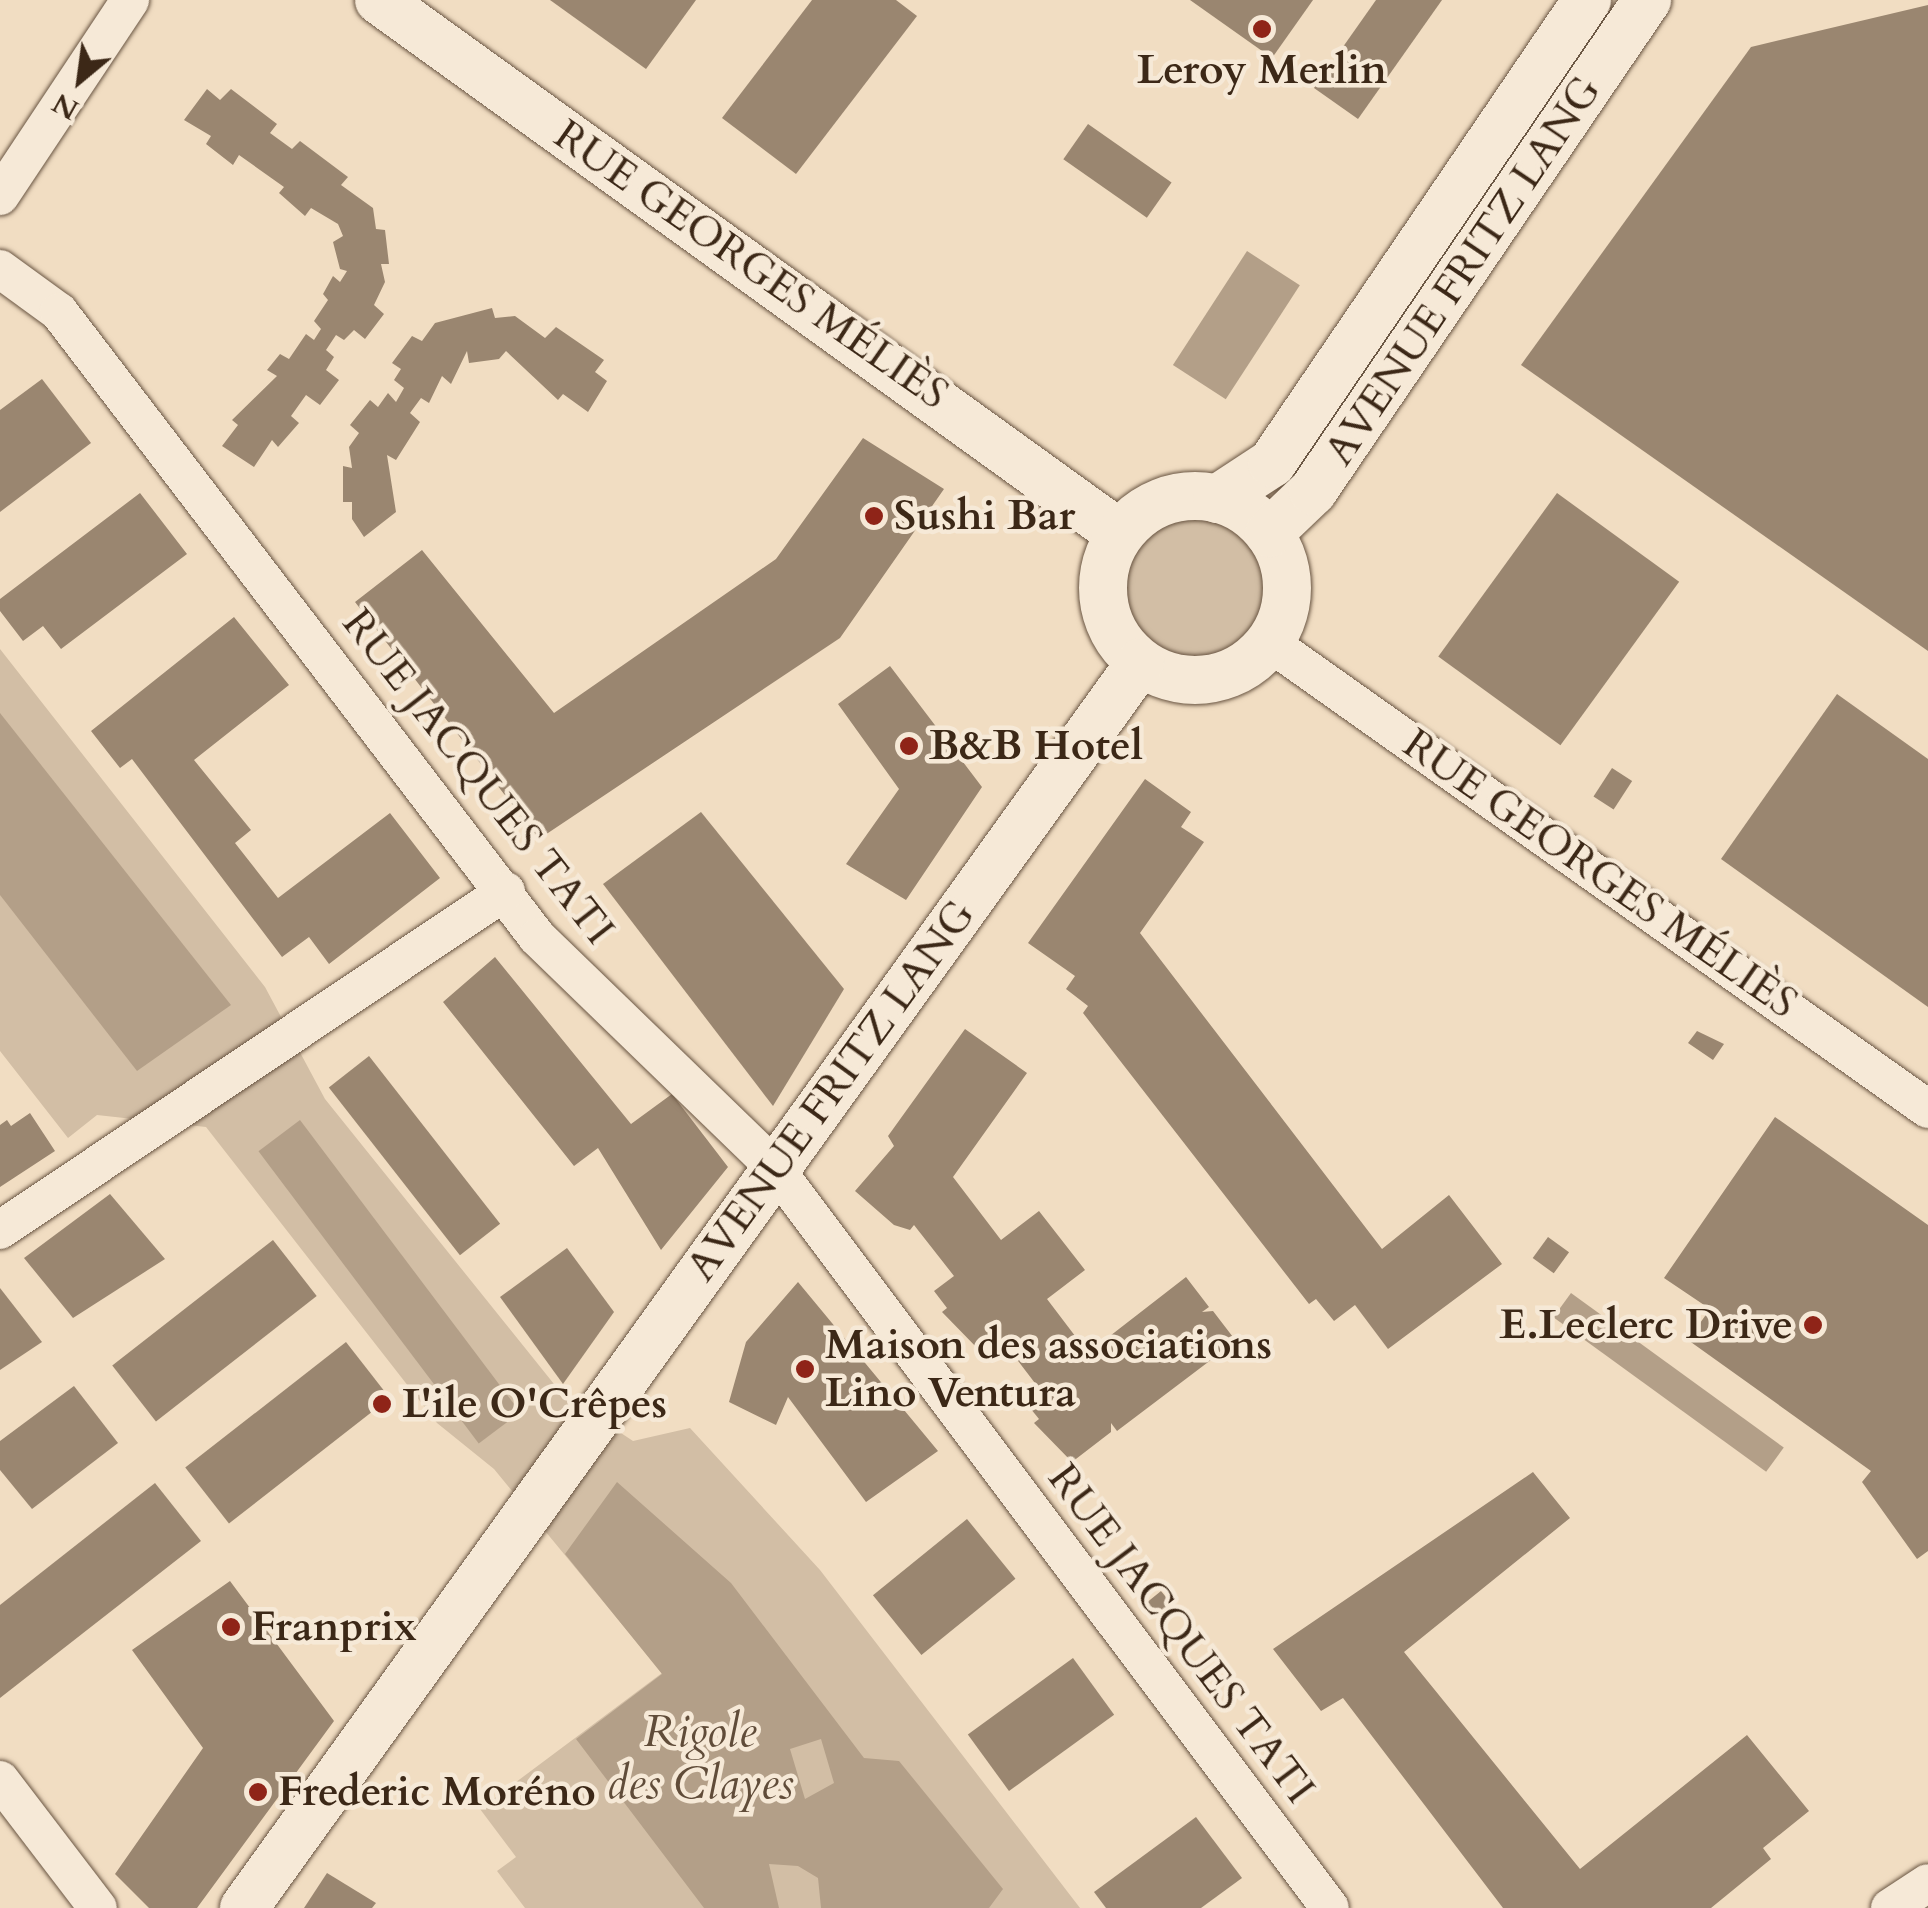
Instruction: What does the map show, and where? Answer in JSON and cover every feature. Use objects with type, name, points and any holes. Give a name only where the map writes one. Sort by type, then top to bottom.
[{"type":"street","points":[[0,196],[130,0]]},
{"type":"street","name":"RUE GEORGES MÉLIÈS","points":[[379,0],[1120,534]]},
{"type":"street","name":"AVENUE FRITZ LANG","points":[[1217,499],[1272,462],[1587,0]]},
{"type":"street","name":"AVENUE FRITZ LANG","points":[[1269,533],[1313,491],[1647,0]]},
{"type":"street","name":"RUE JACQUES TATI","points":[[0,270],[59,312],[506,891],[537,937],[774,1168],[1330,1908]]},
{"type":"street","points":[[1217,499],[1269,533],[1288,588],[1270,643],[1236,670],[1195,681],[1140,663],[1120,642],[1103,588],[1120,534],[1163,502],[1217,499]]},
{"type":"street","name":"RUE GEORGES MÉLIÈS","points":[[1270,643],[1928,1109]]},
{"type":"street","name":"AVENUE FRITZ LANG","points":[[244,1908],[1140,663]]},
{"type":"street","points":[[0,1230],[506,891]]},
{"type":"street","points":[[0,1780],[98,1908]]},
{"type":"street","points":[[1890,1908],[1928,1883]]},
{"type":"shaded area","points":[[1200,513],[1229,518],[1254,535],[1271,560],[1276,589],[1271,618],[1254,643],[1229,660],[1200,665],[1171,660],[1146,643],[1129,618],[1124,589],[1129,560],[1146,535],[1171,518]]},
{"type":"shaded area","points":[[0,649],[265,987],[325,1099],[562,1394],[633,1441],[690,1428],[820,1570],[1080,1908],[525,1908],[497,1871],[516,1857],[480,1809],[662,1673],[494,1469],[437,1423],[206,1127],[97,1115],[68,1138],[0,1051]]},
{"type":"water","points":[[1247,251],[1300,285],[1226,399],[1173,365]]},
{"type":"water","points":[[0,713],[231,1005],[137,1071],[0,895]]},
{"type":"water","points":[[300,1120],[520,1412],[479,1444],[258,1151]]},
{"type":"water","points":[[1571,1293],[1784,1448],[1766,1472],[1553,1317]]},
{"type":"water","name":"Rigole des Clayes","points":[[617,1482],[731,1583],[864,1758],[899,1761],[1003,1889],[989,1908],[821,1908],[818,1878],[798,1866],[769,1864],[779,1908],[704,1908],[576,1739],[662,1674],[565,1554]],"holes":[[[821,1739],[834,1783],[805,1799],[790,1749]]]},
{"type":"building","points":[[550,0],[696,0],[646,69]]},
{"type":"building","points":[[812,0],[896,0],[917,16],[796,174],[722,118]]},
{"type":"building","name":"Leroy Merlin","points":[[1190,0],[1313,0],[1272,58]]},
{"type":"building","points":[[1376,0],[1442,0],[1358,119],[1314,88]]},
{"type":"building","points":[[1928,5],[1928,651],[1521,365],[1751,47]]},
{"type":"building","points":[[207,89],[220,100],[231,89],[277,124],[270,133],[292,149],[300,141],[348,177],[341,185],[373,208],[376,229],[385,230],[389,264],[381,264],[385,282],[374,305],[384,314],[365,339],[354,330],[344,340],[336,335],[326,350],[334,357],[326,370],[339,380],[320,405],[306,395],[291,416],[299,423],[278,447],[272,440],[254,467],[222,446],[238,425],[232,420],[277,376],[267,370],[280,354],[289,359],[306,334],[314,340],[321,329],[314,321],[328,300],[323,294],[333,276],[340,282],[347,271],[340,269],[333,242],[343,236],[338,224],[311,208],[305,216],[279,193],[284,187],[239,155],[233,165],[206,144],[211,136],[184,120]]},
{"type":"building","points":[[1088,124],[1172,183],[1147,218],[1063,159]]},
{"type":"building","points":[[492,308],[495,318],[515,316],[545,338],[556,327],[604,360],[595,372],[607,381],[588,412],[563,394],[558,400],[506,351],[499,359],[469,363],[467,351],[451,384],[442,376],[429,403],[421,398],[410,413],[420,422],[396,460],[387,455],[396,512],[364,537],[352,519],[352,502],[343,502],[343,466],[352,468],[349,447],[359,433],[350,425],[370,400],[378,407],[388,393],[396,402],[404,388],[394,380],[401,369],[392,363],[412,336],[422,341],[435,323]]},
{"type":"building","points":[[42,379],[91,443],[0,512],[0,410]]},
{"type":"building","points":[[863,438],[944,489],[840,638],[539,839],[355,602],[422,550],[554,713],[776,559]]},
{"type":"building","points":[[140,493],[187,554],[61,649],[43,626],[23,641],[0,611],[0,599]]},
{"type":"building","points":[[1557,493],[1679,582],[1560,745],[1438,656]]},
{"type":"building","points":[[234,617],[289,685],[194,760],[251,830],[235,843],[278,898],[390,813],[440,878],[329,964],[309,937],[282,957],[132,759],[120,768],[91,731]]},
{"type":"building","name":"B&B Hotel","points":[[890,666],[982,787],[906,900],[846,864],[899,789],[838,704]]},
{"type":"building","points":[[1837,694],[1928,759],[1928,1007],[1721,859]]},
{"type":"building","points":[[1612,768],[1632,781],[1614,810],[1593,797]]},
{"type":"building","points":[[1145,779],[1191,812],[1181,827],[1204,842],[1140,933],[1382,1249],[1449,1195],[1502,1264],[1388,1349],[1355,1305],[1334,1321],[1316,1299],[1309,1304],[1083,1013],[1088,1006],[1066,989],[1075,976],[1028,943]]},
{"type":"building","points":[[701,812],[844,989],[773,1106],[603,884]]},
{"type":"building","points":[[495,957],[631,1124],[672,1094],[728,1167],[661,1250],[598,1148],[574,1166],[443,1002]]},
{"type":"building","points":[[965,1029],[1027,1073],[953,1177],[1001,1240],[1039,1211],[1085,1270],[1047,1299],[1088,1353],[1186,1277],[1209,1307],[1202,1312],[1213,1311],[1236,1341],[1117,1431],[1111,1423],[1111,1432],[1072,1462],[1034,1423],[1039,1419],[1026,1403],[1041,1391],[999,1336],[980,1351],[942,1312],[947,1308],[934,1291],[954,1276],[914,1225],[910,1230],[894,1225],[855,1191],[894,1146],[888,1136]]},
{"type":"building","points":[[1697,1031],[1724,1044],[1713,1060],[1688,1043]]},
{"type":"building","points":[[369,1056],[500,1224],[460,1255],[329,1087]]},
{"type":"building","points":[[30,1113],[55,1151],[0,1187],[0,1125],[7,1120],[11,1126]]},
{"type":"building","name":"E.Leclerc Drive","points":[[1775,1117],[1928,1225],[1928,1551],[1917,1559],[1862,1482],[1871,1471],[1688,1340],[1710,1309],[1664,1278]]},
{"type":"building","points":[[110,1194],[165,1259],[73,1318],[24,1258]]},
{"type":"building","points":[[1548,1237],[1569,1252],[1554,1273],[1533,1258]]},
{"type":"building","points":[[273,1240],[317,1296],[156,1422],[112,1366]]},
{"type":"building","points":[[567,1248],[614,1312],[563,1384],[500,1297]]},
{"type":"building","name":"Maison des associations Lino Ventura","points":[[798,1282],[938,1451],[866,1502],[788,1397],[776,1425],[729,1402],[746,1342]]},
{"type":"building","points":[[0,1288],[42,1342],[0,1370]]},
{"type":"building","points":[[346,1342],[390,1398],[229,1524],[185,1468]]},
{"type":"building","points":[[74,1386],[118,1443],[32,1509],[0,1470],[0,1441]]},
{"type":"building","points":[[1533,1472],[1570,1518],[1404,1652],[1580,1869],[1747,1735],[1809,1811],[1763,1848],[1771,1859],[1711,1908],[1503,1908],[1343,1698],[1321,1711],[1273,1649]]},
{"type":"building","points":[[155,1483],[201,1541],[0,1698],[0,1605]]},
{"type":"building","points":[[967,1519],[1015,1579],[921,1655],[873,1595]]},
{"type":"building","points":[[230,1581],[334,1721],[197,1908],[149,1908],[115,1874],[203,1748],[132,1650]]},
{"type":"building","points":[[1161,1591],[1173,1606],[1158,1618],[1146,1603]]},
{"type":"building","points":[[1073,1658],[1114,1715],[1009,1791],[968,1734]]},
{"type":"building","points":[[1196,1817],[1242,1878],[1201,1908],[1106,1908],[1094,1892]]},
{"type":"building","points":[[327,1873],[376,1903],[372,1908],[304,1908]]},
{"type":"place","name":"Leroy Merlin","points":[[1262,29]]},
{"type":"place","name":"Sushi Bar","points":[[874,516]]},
{"type":"place","name":"B&B Hotel","points":[[909,746]]},
{"type":"place","name":"E.Leclerc Drive","points":[[1813,1325]]},
{"type":"place","name":"Maison des associations Lino Ventura","points":[[805,1369]]},
{"type":"place","name":"L'ile O'Crêpes","points":[[382,1404]]},
{"type":"place","name":"Franprix","points":[[231,1627]]},
{"type":"place","name":"Frederic Moréno","points":[[258,1792]]}]
